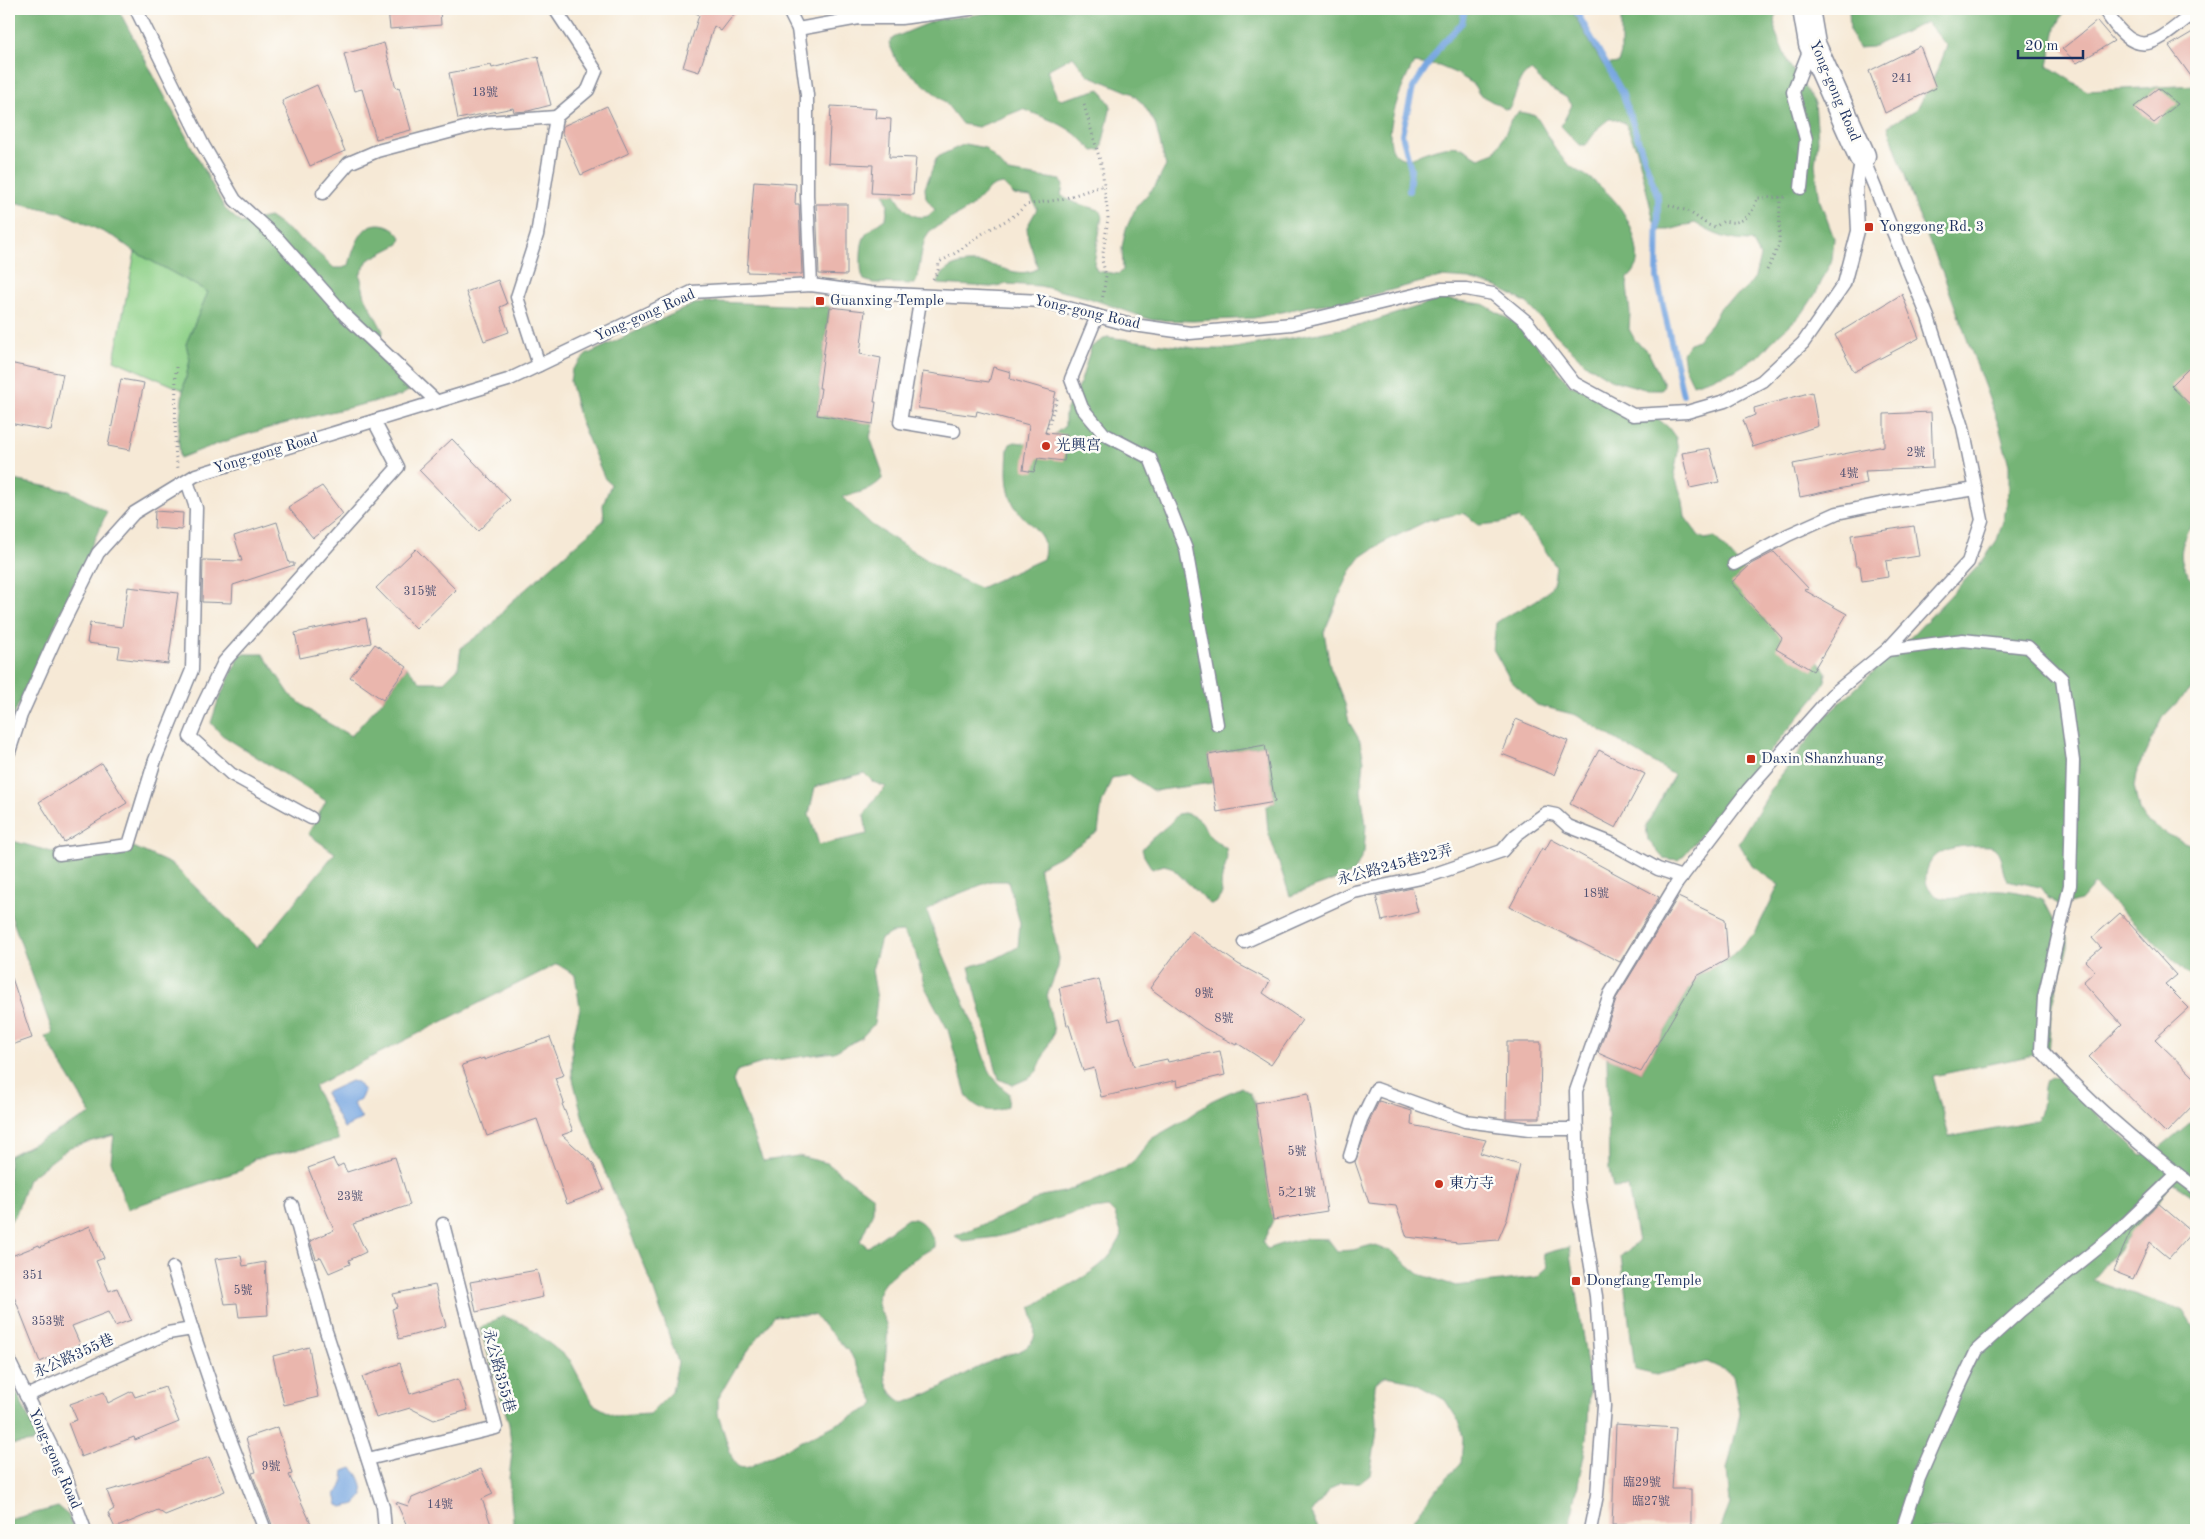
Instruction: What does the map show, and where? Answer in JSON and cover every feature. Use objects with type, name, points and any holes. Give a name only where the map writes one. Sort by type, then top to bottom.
[{"type":"street","name":"Yong-gong Road","points":[[1806,9],[1812,44],[1862,156]]},
{"type":"lane","points":[[136,9],[203,145],[235,200],[278,239],[346,316],[437,402]]},
{"type":"lane","points":[[323,193],[349,163],[377,151],[487,122],[556,117],[588,90],[596,71],[555,9]]},
{"type":"lane","points":[[788,9],[798,29],[807,95],[807,195],[811,285]]},
{"type":"lane","points":[[798,29],[885,13],[901,18],[970,9]]},
{"type":"lane","points":[[2104,9],[2115,26],[2135,42],[2150,44],[2162,38],[2196,11]]},
{"type":"lane","points":[[1801,188],[1806,139],[1793,92],[1812,44]]},
{"type":"lane","points":[[539,365],[517,297],[536,235],[556,117]]},
{"type":"lane","points":[[1590,1530],[1597,1495],[1604,1406],[1596,1296],[1578,1189],[1576,1091],[1610,994],[1682,877],[1748,790],[1832,695],[1887,650],[1968,562],[1982,520],[1963,427],[1928,317],[1862,156]]},
{"type":"lane","name":"Yong-gong Road","points":[[9,752],[21,715],[56,637],[98,553],[134,513],[196,475],[508,380],[692,292],[811,285],[870,293],[1042,300],[1127,324],[1190,333],[1292,324],[1439,289],[1466,289],[1493,294],[1527,322],[1574,383],[1633,415],[1687,412],[1726,401],[1762,381],[1803,344],[1844,284],[1858,231],[1856,190],[1862,156]]},
{"type":"lane","points":[[922,296],[900,422],[954,431]]},
{"type":"lane","points":[[1097,316],[1071,379],[1082,408],[1104,434],[1150,458],[1186,549],[1217,724]]},
{"type":"lane","points":[[311,818],[231,774],[190,737],[224,662],[398,467],[374,421]]},
{"type":"lane","points":[[59,854],[129,845],[155,760],[192,670],[196,508],[187,480]]},
{"type":"lane","points":[[1734,564],[1788,535],[1837,513],[1885,503],[1976,489]]},
{"type":"lane","points":[[1887,650],[1963,640],[2028,648],[2062,679],[2073,761],[2070,885],[2044,997],[2041,1050],[2073,1086],[2144,1148],[2196,1188]]},
{"type":"lane","name":"永公路245巷22弄","points":[[1244,942],[1354,892],[1426,877],[1502,851],[1516,835],[1546,814],[1556,815],[1568,826],[1610,843],[1658,869],[1682,877]]},
{"type":"lane","points":[[1350,1156],[1360,1120],[1376,1089],[1465,1121],[1529,1130],[1577,1129]]},
{"type":"lane","points":[[1902,1530],[1919,1478],[1977,1350],[2114,1235],[2177,1174]]},
{"type":"lane","points":[[292,1205],[326,1331],[383,1507],[385,1530]]},
{"type":"lane","name":"永公路355巷","points":[[368,1459],[496,1428],[443,1224]]},
{"type":"lane","points":[[173,1268],[225,1426],[265,1530]]},
{"type":"lane","name":"永公路355巷","points":[[26,1396],[168,1333],[192,1329]]},
{"type":"lane","name":"Yong-gong Road","points":[[9,1361],[64,1472],[85,1530]]},
{"type":"path","points":[[1084,105],[1102,166],[1108,218],[1102,260],[1106,276],[1101,302]]},
{"type":"path","points":[[939,262],[958,253],[979,236],[1019,213],[1025,205],[1062,199],[1104,185]]},
{"type":"path","points":[[1669,205],[1688,211],[1708,225],[1715,227],[1724,220],[1731,222],[1743,220],[1754,209],[1757,198],[1796,196],[1801,188]]},
{"type":"path","points":[[1767,270],[1779,245],[1780,197]]},
{"type":"path","points":[[176,367],[176,466],[187,480]]},
{"type":"path","points":[[1046,433],[1062,384],[1071,379]]},
{"type":"green space","points":[[9,9],[118,9],[225,209],[241,223],[269,217],[303,241],[334,268],[343,268],[349,265],[358,239],[367,228],[378,224],[394,229],[401,238],[399,244],[368,260],[360,275],[365,297],[383,331],[379,354],[410,383],[410,390],[400,396],[316,415],[261,430],[180,458],[178,435],[183,390],[190,360],[186,344],[208,292],[135,252],[116,238],[63,213],[9,201]]},
{"type":"green space","points":[[1016,9],[1571,9],[1603,65],[1618,63],[1621,53],[1621,9],[1776,9],[1775,31],[1788,63],[1815,103],[1818,140],[1815,164],[1820,201],[1834,238],[1832,260],[1816,293],[1802,314],[1776,337],[1760,355],[1734,371],[1693,384],[1685,367],[1683,353],[1690,343],[1697,340],[1711,324],[1720,307],[1745,290],[1755,277],[1760,256],[1752,241],[1722,237],[1695,223],[1669,230],[1660,230],[1654,222],[1637,150],[1625,123],[1609,119],[1599,127],[1586,145],[1579,145],[1561,126],[1572,105],[1567,98],[1548,87],[1531,71],[1526,73],[1520,81],[1512,103],[1509,108],[1505,109],[1479,94],[1474,85],[1458,74],[1439,66],[1414,63],[1403,85],[1390,131],[1391,145],[1396,154],[1410,159],[1436,149],[1452,146],[1462,148],[1479,158],[1495,152],[1511,119],[1519,112],[1535,115],[1566,162],[1598,184],[1621,209],[1631,228],[1637,251],[1636,266],[1628,278],[1627,286],[1630,313],[1629,329],[1635,340],[1648,352],[1664,384],[1662,390],[1648,390],[1612,380],[1586,364],[1527,303],[1497,287],[1469,279],[1440,277],[1350,301],[1309,306],[1254,318],[1193,321],[1152,320],[1086,297],[1040,286],[1007,284],[991,287],[938,284],[945,272],[963,263],[986,264],[1018,272],[1031,271],[1038,268],[1028,238],[1027,227],[1037,209],[1031,197],[1014,195],[1003,184],[988,190],[969,208],[929,232],[922,250],[915,284],[873,283],[864,280],[861,268],[862,244],[869,231],[886,218],[888,204],[884,193],[895,194],[908,212],[913,215],[917,217],[928,216],[935,210],[926,198],[925,188],[936,159],[965,144],[985,148],[1008,172],[1061,180],[1063,186],[1061,195],[1074,202],[1099,210],[1102,216],[1094,264],[1097,271],[1119,274],[1123,270],[1122,247],[1126,229],[1136,207],[1155,186],[1166,166],[1155,123],[1143,104],[1131,93],[1088,75],[1073,56],[1047,70],[1056,95],[1061,100],[1100,89],[1111,106],[1101,150],[1093,151],[1068,129],[1023,109],[978,127],[962,124],[945,102],[897,62],[889,43],[893,38],[936,20]]},
{"type":"green space","points":[[1849,9],[2065,9],[2056,28],[2048,66],[2087,91],[2196,85],[2196,514],[2187,532],[2181,557],[2188,574],[2196,582],[2196,687],[2183,696],[2163,717],[2136,774],[2134,787],[2139,810],[2146,821],[2168,835],[2196,847],[2196,981],[2094,885],[2080,901],[2062,906],[2048,898],[2040,887],[2007,880],[2000,856],[1995,848],[1991,846],[1961,847],[1942,852],[1934,857],[1929,865],[1926,878],[1930,891],[1941,898],[1948,899],[1984,891],[2004,890],[2043,899],[2055,922],[2068,939],[2068,947],[2052,1003],[2048,1052],[1933,1076],[1949,1137],[2037,1120],[2041,1111],[2046,1081],[2051,1078],[2057,1078],[2142,1155],[2159,1148],[2196,1118],[2196,1198],[2173,1183],[2093,1280],[2183,1311],[2196,1332],[2196,1530],[1720,1530],[1730,1504],[1727,1470],[1740,1414],[1733,1374],[1707,1362],[1656,1375],[1635,1370],[1621,1256],[1638,1242],[1628,1187],[1613,1188],[1609,1169],[1607,1057],[1641,1072],[1697,976],[1728,959],[1755,933],[1779,885],[1752,866],[1739,843],[1776,782],[1826,716],[1915,633],[1982,562],[1997,540],[2004,518],[2009,490],[2009,465],[1999,426],[1942,271],[1922,225],[1888,126],[1917,109],[1939,67],[1947,46],[1927,22],[1872,47],[1858,48],[1850,31]]},
{"type":"green space","points":[[135,252],[208,292],[186,344],[190,360],[183,390],[114,360]]},
{"type":"green space","points":[[1441,299],[1483,304],[1521,326],[1570,385],[1658,419],[1668,427],[1676,438],[1678,452],[1674,474],[1683,501],[1685,517],[1699,536],[1705,539],[1715,537],[1781,613],[1826,672],[1825,681],[1816,696],[1685,854],[1678,860],[1663,858],[1648,840],[1646,826],[1674,775],[1576,715],[1537,705],[1511,681],[1493,649],[1496,623],[1536,600],[1553,583],[1556,567],[1536,536],[1518,518],[1500,523],[1479,525],[1464,513],[1429,520],[1382,543],[1361,557],[1350,572],[1324,632],[1330,667],[1345,704],[1349,722],[1360,741],[1364,761],[1361,791],[1366,825],[1364,852],[1354,873],[1290,896],[1268,831],[1266,807],[1275,802],[1265,745],[1208,755],[1212,783],[1153,791],[1130,775],[1112,778],[1102,803],[1098,832],[1066,853],[1039,867],[1059,958],[1058,967],[1047,996],[1054,1032],[1037,1071],[1031,1077],[1013,1085],[999,1079],[969,967],[995,959],[1018,947],[1020,923],[1008,881],[991,881],[938,902],[927,911],[975,1030],[983,1056],[991,1073],[1009,1093],[1008,1106],[997,1110],[986,1110],[976,1105],[967,1097],[948,1030],[925,987],[915,951],[903,932],[891,933],[881,939],[872,970],[877,999],[874,1024],[861,1038],[834,1052],[769,1061],[737,1071],[733,1081],[763,1161],[798,1156],[827,1163],[873,1197],[873,1212],[860,1241],[868,1247],[907,1219],[912,1219],[923,1225],[934,1241],[934,1247],[904,1266],[890,1278],[880,1290],[878,1296],[878,1306],[887,1330],[886,1380],[889,1389],[895,1397],[904,1403],[929,1393],[989,1362],[1026,1348],[1032,1342],[1035,1335],[1031,1308],[1085,1276],[1104,1262],[1122,1236],[1115,1214],[1108,1207],[1080,1211],[997,1237],[963,1241],[955,1236],[1024,1207],[1041,1196],[1064,1192],[1125,1168],[1137,1158],[1151,1139],[1181,1122],[1211,1101],[1241,1087],[1250,1093],[1255,1103],[1273,1220],[1263,1242],[1267,1249],[1304,1239],[1328,1239],[1337,1251],[1353,1250],[1372,1245],[1391,1251],[1419,1274],[1456,1286],[1537,1277],[1548,1267],[1543,1254],[1569,1247],[1590,1384],[1587,1440],[1569,1530],[1406,1530],[1438,1487],[1461,1463],[1463,1439],[1460,1423],[1445,1400],[1409,1380],[1386,1376],[1376,1382],[1375,1386],[1377,1428],[1370,1475],[1360,1483],[1340,1482],[1327,1492],[1311,1514],[1319,1530],[514,1530],[509,1479],[512,1453],[509,1424],[480,1328],[503,1316],[526,1325],[570,1360],[593,1404],[615,1416],[650,1414],[672,1392],[678,1362],[651,1282],[583,1119],[572,1075],[572,1042],[580,1008],[575,975],[557,964],[314,1086],[339,1140],[254,1159],[242,1170],[127,1209],[111,1161],[114,1135],[70,1147],[28,1179],[16,1214],[9,1223],[9,1156],[91,1114],[45,1037],[53,1033],[9,910],[9,840],[59,854],[129,845],[173,865],[257,948],[335,853],[308,834],[326,801],[222,735],[211,723],[218,701],[241,654],[263,654],[291,696],[321,719],[351,736],[383,700],[407,667],[420,682],[444,682],[458,668],[461,648],[492,625],[509,604],[604,520],[603,505],[611,484],[605,479],[580,420],[570,381],[572,370],[586,355],[694,304],[717,302],[830,307],[817,415],[873,424],[870,437],[882,471],[882,479],[872,487],[842,497],[872,525],[949,574],[980,588],[1043,559],[1044,542],[1023,517],[1010,497],[1007,476],[1008,449],[1010,444],[1015,442],[1040,445],[1065,426],[1065,413],[1081,381],[1091,347],[1107,337],[1201,349],[1229,349],[1358,326]],"holes":[[[864,773],[873,782],[886,787],[876,797],[864,815],[867,834],[819,845],[809,814],[815,787]],[[814,1315],[851,1354],[875,1403],[872,1407],[749,1467],[743,1468],[737,1465],[732,1458],[718,1414],[718,1398],[738,1364],[774,1316]]]},
{"type":"green space","points":[[9,479],[69,491],[107,512],[9,725]]},
{"type":"green space","points":[[1184,813],[1198,818],[1209,835],[1226,848],[1227,855],[1221,887],[1222,894],[1216,903],[1210,904],[1171,867],[1164,865],[1152,869],[1144,856],[1142,849],[1178,814]]},
{"type":"green space","points":[[9,1377],[36,1434],[34,1442],[9,1445]]},
{"type":"green space","points":[[58,1507],[68,1515],[74,1530],[9,1530],[9,1520]]},
{"type":"water","points":[[351,1081],[357,1082],[364,1091],[361,1098],[353,1104],[362,1119],[344,1128],[325,1093]]},
{"type":"water","points":[[352,1468],[361,1480],[363,1495],[355,1504],[343,1507],[338,1505],[335,1494],[342,1487],[344,1471]]},
{"type":"building","points":[[388,9],[440,9],[441,25],[390,29]]},
{"type":"building","points":[[690,9],[738,9],[721,31],[714,26],[699,72],[683,67],[699,15]]},
{"type":"building","points":[[2097,21],[2114,41],[2077,63],[2062,49]]},
{"type":"building","points":[[2196,30],[2196,83],[2169,46]]},
{"type":"building","points":[[384,43],[396,88],[399,87],[411,130],[376,139],[362,89],[354,91],[344,54]]},
{"type":"building","points":[[1920,46],[1936,88],[1885,113],[1869,71]]},
{"type":"building","points":[[538,56],[551,105],[528,111],[514,112],[513,108],[458,119],[449,73],[491,65],[492,68]]},
{"type":"building","points":[[317,85],[345,151],[310,166],[282,101]]},
{"type":"building","points":[[2158,88],[2178,104],[2154,123],[2134,107]]},
{"type":"building","points":[[607,106],[629,153],[581,175],[562,133],[563,126]]},
{"type":"building","points":[[831,106],[877,109],[876,118],[891,119],[889,157],[916,158],[913,195],[871,193],[873,165],[828,163]]},
{"type":"building","points":[[754,181],[796,184],[795,204],[799,204],[802,274],[747,272]]},
{"type":"building","points":[[816,204],[847,204],[847,275],[819,274]]},
{"type":"building","points":[[498,280],[507,304],[500,307],[509,332],[484,341],[466,292]]},
{"type":"building","points":[[1902,294],[1919,338],[1854,372],[1835,335]]},
{"type":"building","points":[[830,307],[865,311],[860,354],[881,358],[874,402],[876,402],[873,424],[817,415]]},
{"type":"building","points":[[2196,361],[2196,410],[2171,386]]},
{"type":"building","points":[[9,363],[63,374],[51,431],[9,423]]},
{"type":"building","points":[[993,367],[1011,372],[1010,379],[1056,392],[1045,433],[1067,435],[1064,461],[1038,458],[1034,472],[1023,470],[1029,425],[977,411],[976,416],[918,408],[923,372],[989,382]]},
{"type":"building","points":[[121,379],[144,383],[130,450],[108,446]]},
{"type":"building","points":[[1812,392],[1818,426],[1753,447],[1743,420],[1755,415],[1754,408]]},
{"type":"building","points":[[1931,412],[1933,468],[1865,471],[1867,483],[1800,497],[1793,464],[1884,446],[1884,414]]},
{"type":"building","points":[[452,439],[510,500],[478,531],[419,470]]},
{"type":"building","points":[[1710,448],[1719,482],[1690,488],[1682,453]]},
{"type":"building","points":[[322,486],[343,514],[313,538],[288,507]]},
{"type":"building","points":[[155,511],[183,513],[182,530],[154,528]]},
{"type":"building","points":[[277,522],[289,563],[294,563],[294,565],[233,585],[232,603],[202,602],[203,560],[242,561],[234,536]]},
{"type":"building","points":[[1914,526],[1919,556],[1886,561],[1888,577],[1862,581],[1860,566],[1856,566],[1851,535]]},
{"type":"building","points":[[416,549],[456,590],[416,629],[376,588]]},
{"type":"building","points":[[1774,552],[1809,589],[1804,590],[1847,614],[1813,671],[1776,649],[1782,638],[1731,583],[1751,564]]},
{"type":"building","points":[[128,587],[178,593],[168,664],[118,658],[120,647],[87,643],[90,623],[122,627]]},
{"type":"building","points":[[366,618],[371,643],[300,658],[295,633]]},
{"type":"building","points":[[375,644],[407,667],[383,700],[350,677]]},
{"type":"building","points":[[1516,719],[1568,741],[1554,775],[1502,754]]},
{"type":"building","points":[[1265,745],[1275,802],[1217,812],[1208,755]]},
{"type":"building","points":[[1599,750],[1645,774],[1616,828],[1570,804]]},
{"type":"building","points":[[102,763],[127,803],[64,842],[39,802]]},
{"type":"building","points":[[1551,839],[1659,897],[1620,962],[1510,907],[1542,848],[1545,850]]},
{"type":"building","points":[[1412,888],[1418,912],[1382,921],[1376,896]]},
{"type":"building","points":[[1678,897],[1725,919],[1728,959],[1697,976],[1641,1072],[1598,1053],[1617,997]]},
{"type":"building","points":[[2120,913],[2176,975],[2165,984],[2189,1008],[2155,1039],[2196,1079],[2196,1102],[2166,1133],[2089,1057],[2122,1025],[2083,982],[2095,971],[2086,961],[2101,948],[2092,938]]},
{"type":"building","points":[[1192,931],[1238,964],[1270,981],[1263,993],[1302,1020],[1271,1065],[1237,1043],[1236,1045],[1204,1028],[1150,988]]},
{"type":"building","points":[[12,978],[32,1038],[9,1046],[9,979]]},
{"type":"building","points":[[1099,979],[1109,1021],[1120,1018],[1134,1066],[1167,1059],[1168,1062],[1220,1051],[1225,1075],[1178,1086],[1177,1080],[1101,1097],[1094,1068],[1083,1071],[1069,1025],[1067,1025],[1059,988]]},
{"type":"building","points":[[550,1037],[564,1075],[555,1078],[564,1103],[562,1104],[573,1131],[562,1135],[593,1163],[604,1190],[567,1204],[537,1119],[487,1136],[462,1065],[484,1058],[484,1060]]},
{"type":"building","points":[[1507,1042],[1541,1042],[1540,1118],[1506,1118]]},
{"type":"building","points":[[1308,1094],[1327,1211],[1273,1220],[1255,1103]]},
{"type":"building","name":"東方寺","points":[[1379,1101],[1412,1111],[1411,1125],[1486,1140],[1480,1153],[1520,1165],[1507,1219],[1498,1240],[1458,1243],[1407,1237],[1396,1206],[1369,1203],[1355,1162]]},
{"type":"building","points":[[395,1157],[410,1205],[353,1224],[366,1252],[349,1260],[350,1264],[329,1273],[321,1257],[316,1259],[310,1241],[334,1230],[308,1168],[333,1159],[337,1167],[343,1164],[347,1172]]},
{"type":"building","points":[[2158,1203],[2192,1232],[2169,1258],[2150,1242],[2133,1279],[2113,1271],[2131,1231]]},
{"type":"building","points":[[90,1226],[104,1258],[96,1261],[109,1291],[117,1288],[131,1320],[115,1326],[108,1312],[72,1326],[80,1344],[40,1362],[9,1284],[9,1257],[39,1245],[40,1247]]},
{"type":"building","points":[[241,1256],[243,1266],[265,1262],[268,1315],[239,1317],[237,1303],[225,1304],[215,1259]]},
{"type":"building","points":[[537,1270],[543,1297],[476,1312],[470,1282]]},
{"type":"building","points":[[435,1285],[446,1326],[399,1339],[392,1309],[397,1307],[393,1294]]},
{"type":"building","points":[[309,1347],[318,1397],[284,1405],[273,1356]]},
{"type":"building","points":[[400,1363],[410,1394],[458,1379],[468,1410],[434,1420],[410,1408],[376,1418],[362,1377]]},
{"type":"building","points":[[165,1387],[179,1422],[135,1440],[134,1437],[81,1457],[68,1423],[77,1420],[70,1404],[104,1392],[108,1403],[132,1391],[135,1397]]},
{"type":"building","points":[[1616,1424],[1676,1428],[1672,1489],[1691,1489],[1691,1525],[1612,1525]]},
{"type":"building","points":[[278,1427],[292,1474],[289,1475],[314,1530],[274,1530],[252,1473],[256,1472],[246,1438]]},
{"type":"building","points":[[209,1457],[225,1491],[165,1515],[158,1510],[115,1528],[108,1513],[114,1509],[107,1491],[153,1478]]},
{"type":"building","points":[[481,1469],[493,1494],[482,1499],[493,1530],[409,1530],[396,1502],[408,1506],[412,1498]]},
{"type":"waterway","points":[[1409,191],[1411,169],[1402,134],[1413,88],[1442,43],[1462,23],[1465,9]]},
{"type":"waterway","points":[[1575,9],[1622,92],[1658,198],[1657,278],[1683,395]]},
{"type":"place","name":"Yonggong Rd. 3","points":[[1869,227]]},
{"type":"place","name":"Guanxing Temple","points":[[820,301]]},
{"type":"place","name":"光興宮","points":[[1046,446]]},
{"type":"place","name":"Daxin Shanzhuang","points":[[1751,759]]},
{"type":"place","name":"東方寺","points":[[1439,1184]]},
{"type":"place","name":"Dongfang Temple","points":[[1576,1281]]}]
